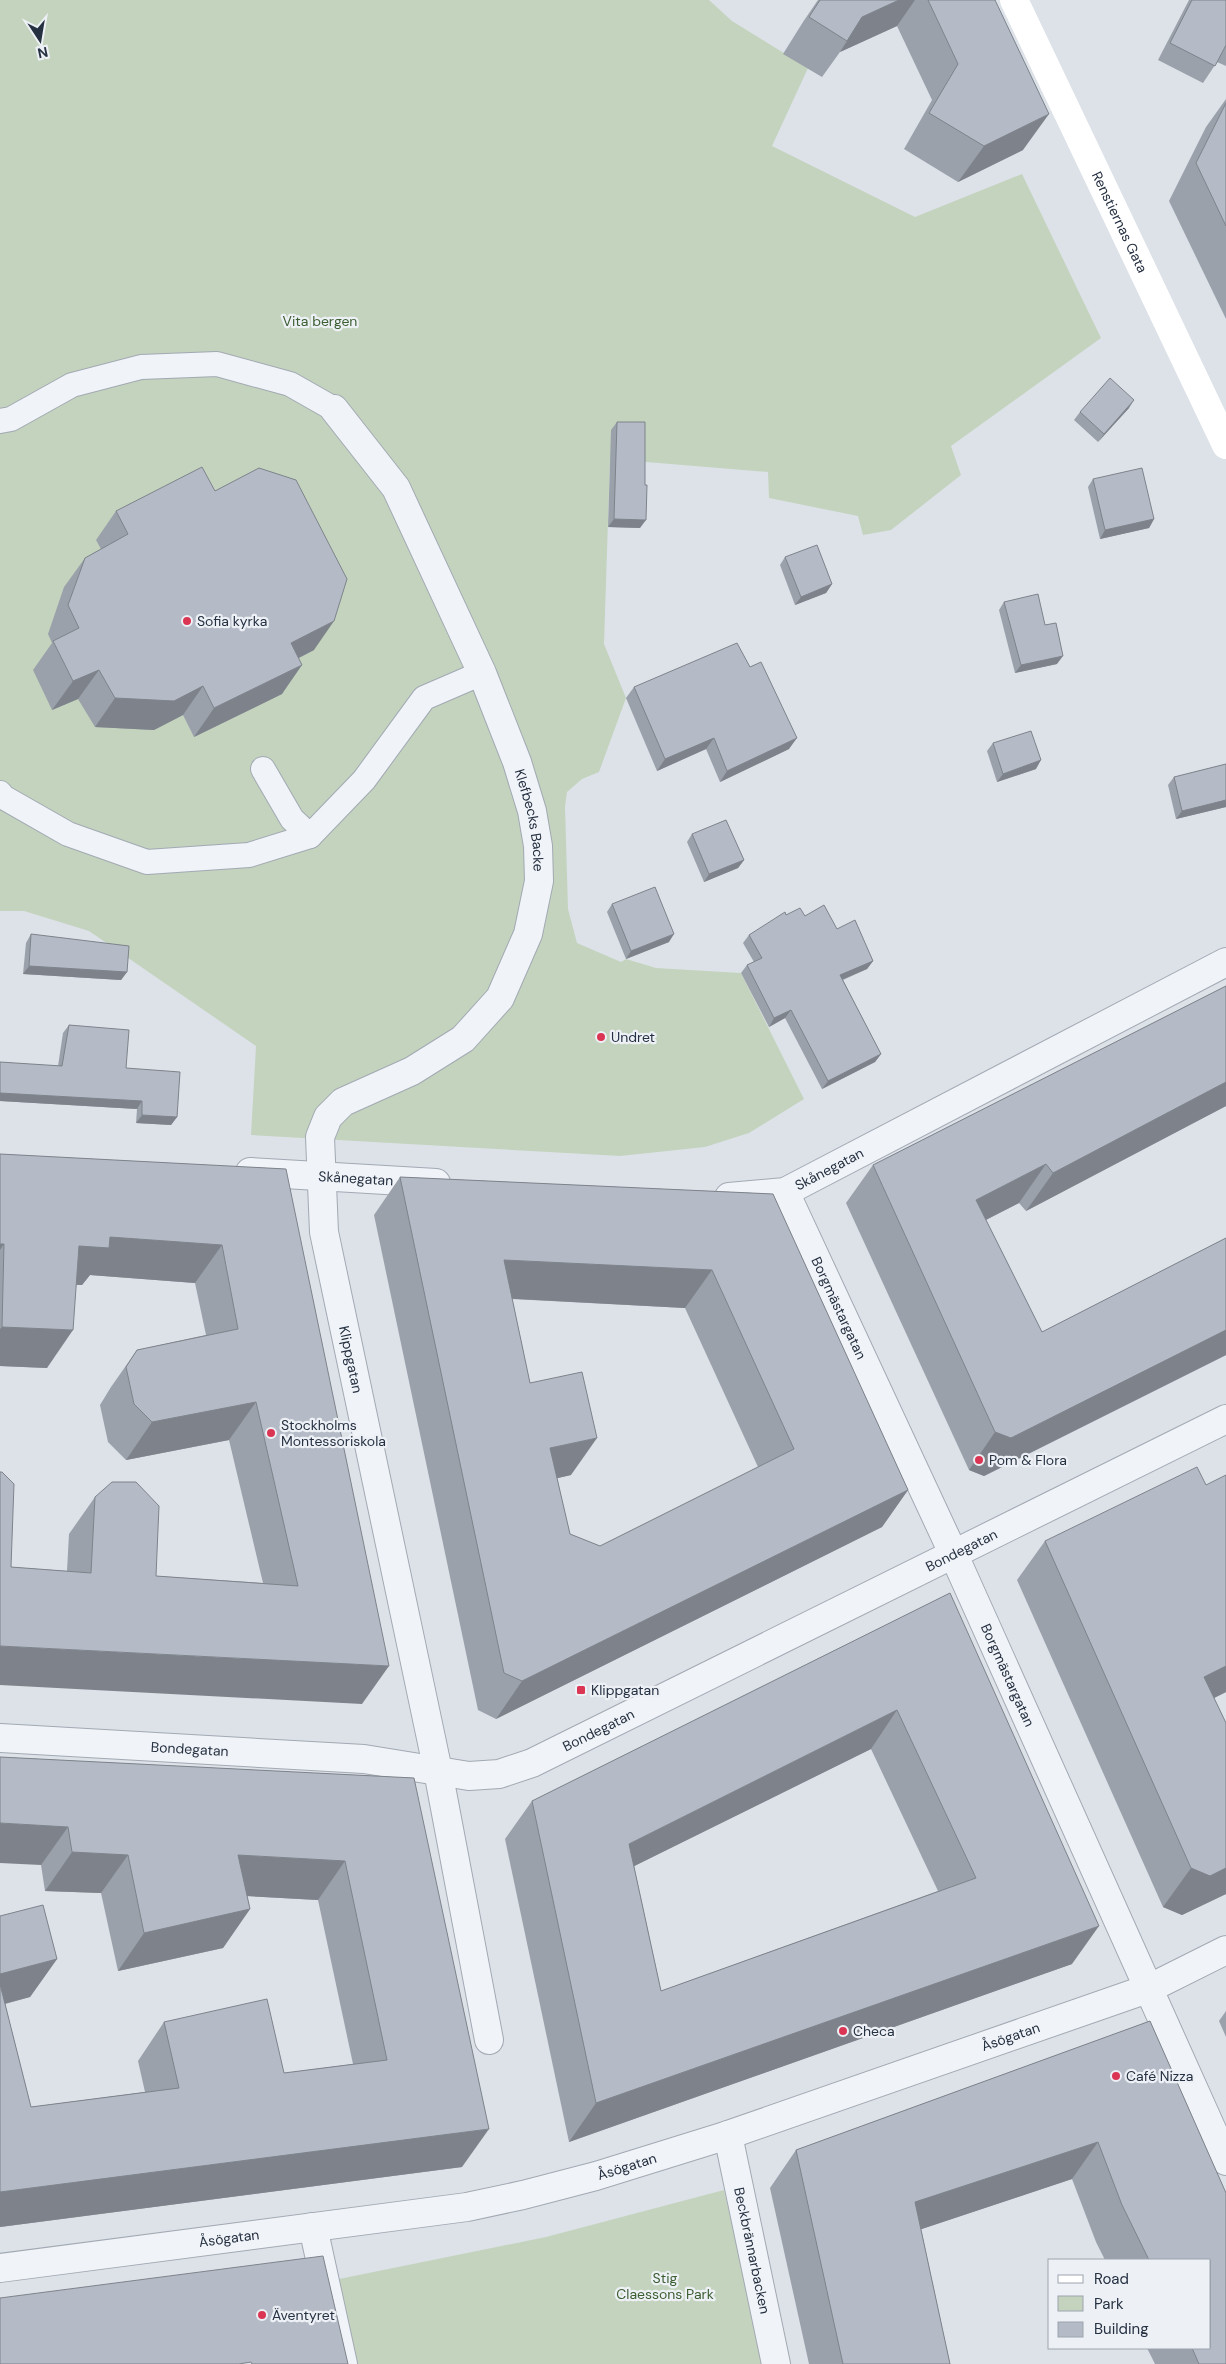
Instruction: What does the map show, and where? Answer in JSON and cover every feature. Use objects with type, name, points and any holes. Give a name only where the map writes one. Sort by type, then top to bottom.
[{"type":"street","name":"Renstiernas Gata","points":[[1014,0],[1226,445]]},
{"type":"street","name":"Klefbecks Backe","points":[[321,1177],[320,1137],[328,1117],[343,1102],[412,1071],[463,1039],[500,998],[528,934],[539,881],[538,846],[532,811],[517,762],[482,673],[396,488],[334,409]]},
{"type":"street","name":"Skånegatan","points":[[707,1196],[730,1197],[785,1192],[1226,962]]},
{"type":"street","name":"Skånegatan","points":[[229,1171],[461,1184]]},
{"type":"street","name":"Klippgatan","points":[[321,1177],[324,1232],[438,1771],[489,2040]]},
{"type":"street","name":"Borgmästargatan","points":[[785,1192],[953,1553],[1150,1988],[1226,2161]]},
{"type":"street","name":"Bondegatan","points":[[0,1738],[364,1759],[469,1776],[499,1774],[532,1763],[1226,1419]]},
{"type":"street","name":"Åsögatan","points":[[0,2268],[467,2207],[524,2195],[596,2176],[728,2135],[1150,1988],[1226,1950]]},
{"type":"street","name":"Beckbrännarbacken","points":[[728,2135],[776,2364]]},
{"type":"street","points":[[313,2227],[343,2364]]},
{"type":"lane","points":[[0,440],[5,420],[72,385],[150,366],[217,364],[290,384],[334,409]]},
{"type":"lane","points":[[0,793],[3,798],[68,834],[147,862],[249,855],[310,836],[364,780],[424,698],[482,673]]},
{"type":"lane","points":[[263,769],[292,819],[310,836]]},
{"type":"green space","name":"Vita bergen","points":[[0,0],[709,0],[732,21],[808,68],[772,146],[915,217],[1022,174],[1101,338],[951,446],[961,475],[891,530],[863,535],[858,516],[769,498],[768,472],[610,459],[604,644],[626,698],[599,772],[582,779],[567,792],[565,806],[568,909],[577,943],[621,962],[626,959],[656,968],[741,973],[804,1099],[749,1133],[705,1147],[620,1156],[251,1135],[256,1046],[89,931],[24,911],[0,911]]},
{"type":"green space","name":"Stig Claessons Park","points":[[724,2190],[764,2364],[356,2364],[339,2279],[546,2237]]},
{"type":"building","points":[[820,0],[899,0],[862,17],[847,41],[809,17]]},
{"type":"building","points":[[928,0],[995,0],[1049,114],[984,146],[929,113],[958,64]]},
{"type":"building","points":[[1192,0],[1226,0],[1226,45],[1215,66],[1170,43]]},
{"type":"building","points":[[1226,103],[1226,226],[1196,163]]},
{"type":"building","points":[[1110,378],[1134,400],[1104,434],[1080,412]]},
{"type":"building","points":[[617,422],[645,422],[646,520],[614,519]]},
{"type":"building","name":"Sofia kyrka","points":[[202,467],[215,491],[259,468],[296,480],[347,579],[334,621],[291,643],[302,665],[214,708],[203,686],[174,701],[115,698],[99,670],[73,681],[53,641],[79,628],[68,605],[85,558],[128,534],[116,511]]},
{"type":"building","points":[[1142,468],[1154,519],[1105,530],[1093,479]]},
{"type":"building","points":[[817,545],[832,584],[801,597],[785,557]]},
{"type":"building","points":[[1038,594],[1045,625],[1056,623],[1063,656],[1021,665],[1004,602]]},
{"type":"building","points":[[737,643],[750,667],[761,662],[797,738],[727,771],[714,738],[665,759],[634,687]]},
{"type":"building","points":[[1031,731],[1041,760],[1003,774],[993,743]]},
{"type":"building","points":[[1226,764],[1226,800],[1182,811],[1174,777]]},
{"type":"building","points":[[726,820],[744,860],[709,874],[692,834]]},
{"type":"building","points":[[655,887],[674,934],[631,951],[612,904]]},
{"type":"building","points":[[824,905],[837,929],[855,920],[873,961],[840,975],[881,1054],[828,1081],[791,1010],[774,1018],[747,965],[762,958],[749,935],[785,912],[786,915],[800,908],[805,916]]},
{"type":"building","points":[[31,934],[129,946],[127,972],[29,966]]},
{"type":"building","points":[[1226,986],[1226,1082],[1053,1173],[1046,1164],[976,1200],[1042,1332],[1226,1238],[1226,1330],[1011,1438],[995,1432],[873,1165]]},
{"type":"building","points":[[69,1025],[129,1030],[126,1068],[180,1072],[177,1117],[142,1115],[142,1101],[0,1093],[0,1062],[62,1066]]},
{"type":"building","points":[[0,1154],[286,1169],[389,1666],[0,1646],[0,1472],[14,1484],[11,1567],[91,1573],[95,1497],[112,1482],[136,1482],[159,1506],[156,1576],[298,1586],[256,1402],[152,1422],[134,1404],[126,1367],[137,1350],[238,1329],[222,1245],[110,1237],[109,1248],[79,1246],[73,1330],[2,1327],[4,1244],[0,1244]]},
{"type":"building","points":[[400,1177],[773,1194],[908,1490],[522,1681],[504,1673]],"holes":[[[504,1260],[712,1270],[794,1449],[600,1546],[570,1534],[550,1448],[597,1438],[582,1372],[530,1383]]]},
{"type":"building","points":[[1197,1467],[1206,1485],[1226,1475],[1226,1666],[1204,1677],[1226,1723],[1226,1868],[1210,1876],[1191,1868],[1045,1541]]},
{"type":"building","points":[[950,1593],[1099,1926],[596,2103],[532,1801]],"holes":[[[897,1710],[976,1878],[661,1991],[629,1844]]]},
{"type":"building","points":[[0,1757],[414,1778],[489,2129],[0,2192],[0,1984],[31,2107],[179,2088],[164,2022],[267,1999],[284,2073],[387,2060],[345,1861],[238,1855],[250,1909],[144,1933],[128,1855],[72,1852],[68,1827],[0,1823]]},
{"type":"building","points":[[43,1905],[57,1959],[0,1974],[0,1916]]},
{"type":"building","points":[[1150,2021],[1226,2193],[1226,2364],[1199,2364],[1192,2349],[1211,2349],[1211,2259],[1149,2259],[1122,2205],[1098,2142],[915,2202],[950,2364],[843,2364],[796,2150]]},
{"type":"building","points":[[323,2256],[348,2364],[252,2364],[251,2362],[239,2364],[0,2364],[0,2298]]},
{"type":"place","name":"Sofia kyrka","points":[[187,621]]},
{"type":"place","name":"Undret","points":[[601,1037]]},
{"type":"place","name":"Stockholms Montessoriskola","points":[[271,1433]]},
{"type":"place","name":"Pom & Flora","points":[[979,1460]]},
{"type":"place","name":"Klippgatan","points":[[581,1690]]},
{"type":"place","name":"Checa","points":[[843,2031]]},
{"type":"place","name":"Café Nizza","points":[[1116,2076]]},
{"type":"place","name":"Äventyret","points":[[262,2315]]}]
